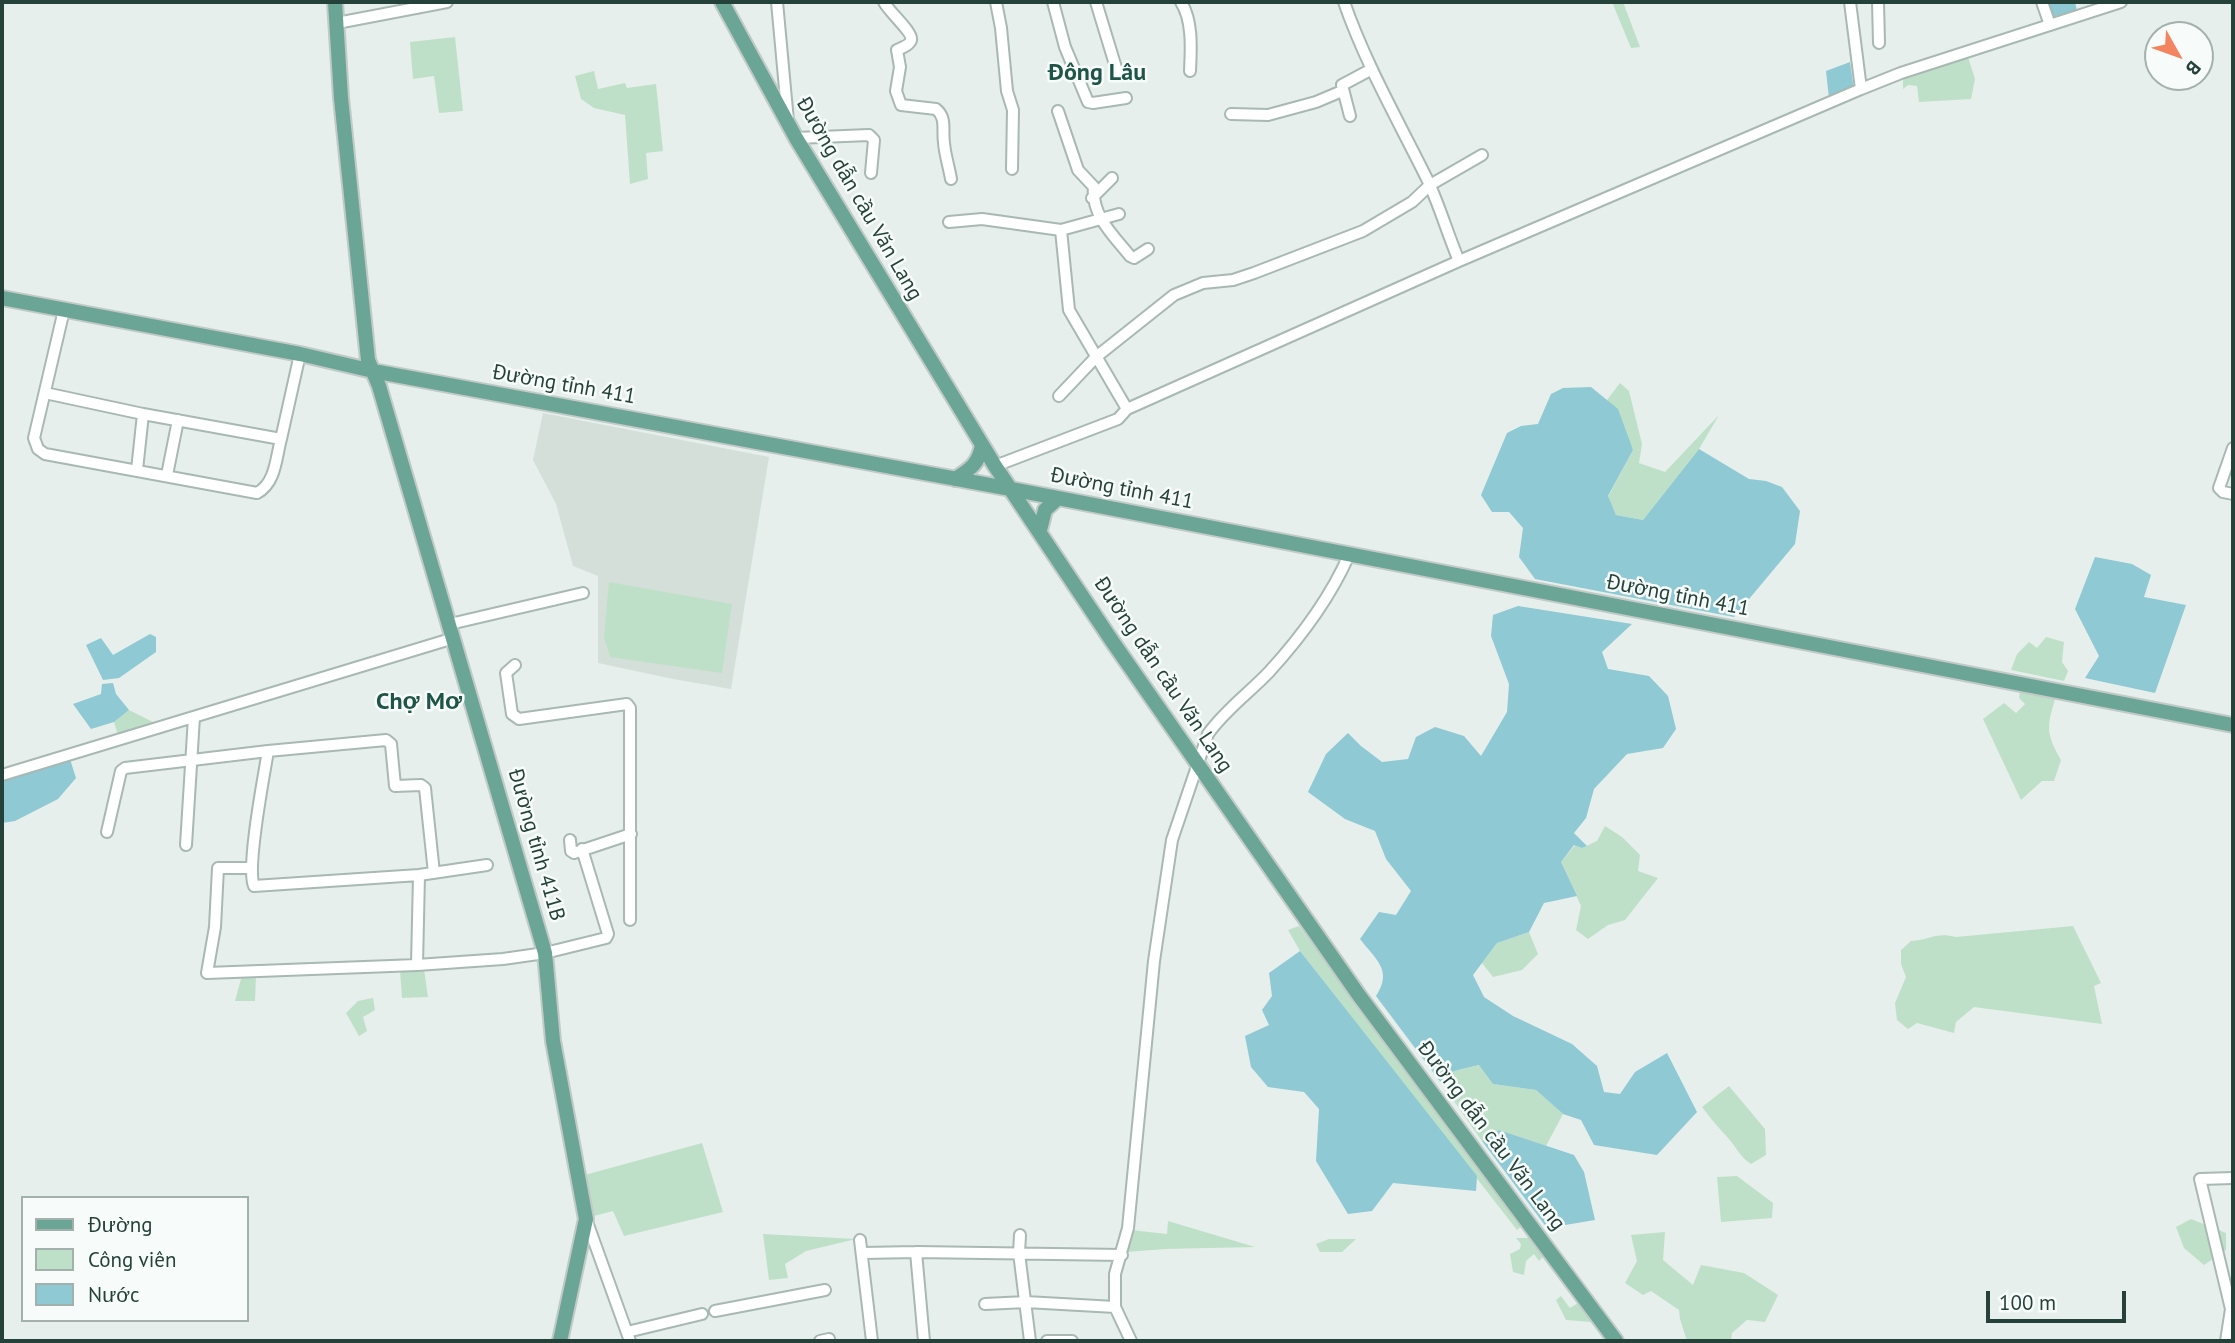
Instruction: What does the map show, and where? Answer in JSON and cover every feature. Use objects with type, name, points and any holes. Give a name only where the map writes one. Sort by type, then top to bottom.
[{"type":"main road","name":"Đường tỉnh 411B","points":[[335,2],[342,112],[368,360],[379,386],[545,953],[553,1041],[586,1219],[559,1341]]},
{"type":"main road","name":"Đường dẫn cầu Văn Lang","points":[[722,2],[796,138],[995,466],[1112,641],[1357,995],[1616,1341]]},
{"type":"main road","name":"Đường tỉnh 411","points":[[2,298],[2233,725]]},
{"type":"main road","points":[[956,479],[976,464],[982,445]]},
{"type":"main road","points":[[1040,530],[1045,510],[1058,498]]},
{"type":"street","points":[[337,23],[447,2]]},
{"type":"street","points":[[776,2],[788,122]]},
{"type":"street","points":[[884,2],[911,39],[909,44],[897,50],[900,67],[895,91],[901,105],[936,109],[940,112],[951,178]]},
{"type":"street","points":[[996,2],[1007,91],[1013,110],[1012,170]]},
{"type":"street","points":[[1053,2],[1065,47],[1088,102],[1126,98]]},
{"type":"street","points":[[1096,2],[1117,71]]},
{"type":"street","points":[[1181,2],[1189,26],[1190,71]]},
{"type":"street","points":[[1345,2],[1355,33],[1430,185],[1459,261]]},
{"type":"street","points":[[1850,2],[1861,89]]},
{"type":"street","points":[[1878,2],[1880,43]]},
{"type":"street","points":[[2042,2],[2050,25]]},
{"type":"street","points":[[995,466],[1118,419],[1128,409],[1459,261],[1861,89],[1901,73],[2120,2]]},
{"type":"street","points":[[1350,117],[1342,85],[1372,69]]},
{"type":"street","points":[[1231,114],[1268,115],[1316,102],[1342,91]]},
{"type":"street","points":[[1058,111],[1077,170],[1094,187],[1092,198],[1101,219],[1130,256],[1134,258],[1148,249]]},
{"type":"street","points":[[796,138],[869,135],[874,140],[871,173]]},
{"type":"street","points":[[1059,396],[1096,357],[1174,295],[1203,283],[1233,280],[1254,273],[1363,232],[1412,202],[1430,185],[1482,155]]},
{"type":"street","points":[[1092,198],[1112,178]]},
{"type":"street","points":[[949,222],[982,219],[1061,230],[1119,214]]},
{"type":"street","points":[[1061,230],[1069,310],[1128,409]]},
{"type":"street","points":[[64,310],[34,438],[38,449],[45,454],[257,493],[272,479],[300,354]]},
{"type":"street","points":[[45,393],[281,439]]},
{"type":"street","points":[[137,470],[143,414]]},
{"type":"street","points":[[167,475],[178,420]]},
{"type":"street","points":[[2233,448],[2219,488],[2223,492],[2233,494]]},
{"type":"street","points":[[1131,1341],[1115,1307],[1115,1274],[1128,1228],[1154,961],[1171,839],[1208,734],[1276,664],[1332,593],[1349,555]]},
{"type":"street","points":[[450,624],[583,593]]},
{"type":"street","points":[[2,775],[454,638]]},
{"type":"street","points":[[515,665],[506,673],[512,714],[519,719],[627,704],[629,706],[630,920]]},
{"type":"street","points":[[186,845],[194,717]]},
{"type":"street","points":[[107,832],[121,771],[130,767],[268,751],[389,742],[395,786],[421,785],[425,788],[434,873]]},
{"type":"street","points":[[268,751],[252,868],[252,883],[258,887],[419,875],[487,865]]},
{"type":"street","points":[[570,840],[572,852],[631,834]]},
{"type":"street","points":[[252,868],[218,868],[215,927],[207,973],[503,959],[545,953],[608,936],[582,849]]},
{"type":"street","points":[[416,965],[419,875]]},
{"type":"street","points":[[2226,1341],[2231,1309],[2200,1179],[2233,1178]]},
{"type":"street","points":[[586,1219],[629,1337],[702,1314]]},
{"type":"street","points":[[1020,1236],[1019,1253],[1030,1341],[1072,1341]]},
{"type":"street","points":[[860,1240],[872,1341]]},
{"type":"street","points":[[916,1252],[924,1341]]},
{"type":"street","points":[[863,1253],[1122,1255]]},
{"type":"street","points":[[2221,1274],[2233,1278]]},
{"type":"street","points":[[715,1311],[825,1290]]},
{"type":"street","points":[[985,1304],[1026,1302],[1115,1307]]},
{"type":"shaded area","points":[[543,413],[769,457],[731,689],[598,663],[598,576],[573,566],[556,504],[533,460]]},
{"type":"green space","points":[[1612,2],[1623,2],[1640,47],[1631,48]]},
{"type":"green space","points":[[455,37],[463,111],[439,113],[434,76],[413,79],[410,42]]},
{"type":"green space","points":[[1967,54],[1975,79],[1971,99],[1919,102],[1917,86],[1908,85],[1903,89],[1903,74]]},
{"type":"green space","points":[[594,71],[598,89],[625,83],[627,88],[656,84],[663,151],[646,153],[648,179],[630,184],[625,115],[594,108],[581,99],[575,76]]},
{"type":"green space","points":[[1620,383],[1629,391],[1642,444],[1639,463],[1665,472],[1719,415],[1699,449],[1643,520],[1616,515],[1608,497],[1633,450],[1607,400]]},
{"type":"green space","points":[[609,582],[732,604],[722,673],[610,657],[604,637]]},
{"type":"green space","points":[[2046,637],[2064,642],[2062,662],[2068,671],[2064,681],[2011,670],[2017,654],[2029,642],[2037,648]]},
{"type":"green space","points":[[2020,691],[2056,696],[2049,729],[2061,760],[2054,781],[2042,781],[2021,800],[1983,719],[2004,703],[2016,713],[2025,704],[2019,698]]},
{"type":"green space","points":[[129,710],[157,724],[118,735],[114,722]]},
{"type":"green space","points":[[1605,826],[1622,837],[1640,855],[1638,871],[1658,878],[1625,920],[1608,925],[1588,939],[1576,930],[1581,906],[1561,862],[1575,845],[1582,848],[1597,841]]},
{"type":"green space","points":[[1299,926],[1523,1225],[1517,1230],[1300,951],[1288,930]]},
{"type":"green space","points":[[2073,926],[2101,983],[2094,986],[2102,1024],[1974,1007],[1956,1022],[1954,1033],[1917,1023],[1908,1029],[1897,1020],[1895,1003],[1906,977],[1901,964],[1901,950],[1911,941],[1938,936],[1956,937]]},
{"type":"green space","points":[[1529,932],[1538,954],[1522,970],[1493,977],[1482,963],[1497,943]]},
{"type":"green space","points":[[424,969],[428,997],[402,998],[400,970]]},
{"type":"green space","points":[[242,975],[256,975],[255,1001],[235,1001]]},
{"type":"green space","points":[[373,998],[375,1010],[363,1017],[367,1031],[359,1036],[346,1013],[358,1001]]},
{"type":"green space","points":[[1480,1065],[1493,1084],[1536,1090],[1563,1114],[1546,1146],[1499,1130],[1482,1141],[1442,1084],[1454,1071]]},
{"type":"green space","points":[[1729,1086],[1765,1129],[1766,1155],[1751,1164],[1702,1107]]},
{"type":"green space","points":[[702,1143],[723,1212],[624,1236],[613,1211],[590,1217],[581,1176]]},
{"type":"green space","points":[[1737,1176],[1773,1203],[1772,1218],[1721,1222],[1717,1177]]},
{"type":"green space","points":[[2191,1219],[2226,1233],[2226,1250],[2204,1265],[2184,1248],[2176,1227]]},
{"type":"green space","points":[[1168,1221],[1255,1247],[1126,1252],[1131,1230],[1167,1234]]},
{"type":"green space","points":[[1665,1232],[1663,1260],[1693,1285],[1701,1265],[1744,1273],[1778,1295],[1765,1322],[1747,1320],[1732,1333],[1731,1341],[1687,1341],[1679,1310],[1651,1291],[1643,1295],[1625,1283],[1637,1261],[1631,1235]]},
{"type":"green space","points":[[763,1234],[856,1239],[806,1251],[785,1264],[788,1278],[769,1280]]},
{"type":"green space","points":[[1516,1238],[1529,1238],[1543,1257],[1539,1261],[1534,1254],[1526,1261],[1524,1275],[1513,1272],[1510,1254],[1520,1249],[1521,1244]]},
{"type":"green space","points":[[1329,1239],[1356,1239],[1342,1252],[1320,1252],[1316,1244]]},
{"type":"green space","points":[[1561,1296],[1570,1308],[1578,1303],[1591,1322],[1566,1320],[1556,1300]]},
{"type":"water","points":[[2047,2],[2075,2],[2077,11],[2051,17]]},
{"type":"water","points":[[1850,62],[1854,90],[1829,98],[1826,71]]},
{"type":"water","points":[[1591,387],[1618,409],[1633,450],[1608,496],[1616,515],[1643,520],[1699,449],[1749,479],[1782,487],[1800,511],[1795,544],[1734,617],[1535,579],[1519,557],[1523,528],[1509,512],[1492,512],[1481,495],[1507,433],[1521,426],[1538,424],[1551,394],[1563,388]]},
{"type":"water","points":[[2095,557],[2132,564],[2151,575],[2144,597],[2186,605],[2155,693],[2085,678],[2099,656],[2075,609]]},
{"type":"water","points":[[1518,606],[1632,624],[1602,652],[1608,669],[1649,676],[1668,696],[1676,729],[1663,748],[1627,754],[1594,789],[1586,818],[1574,833],[1587,846],[1582,848],[1574,845],[1561,862],[1577,896],[1544,903],[1529,932],[1497,943],[1473,975],[1484,997],[1513,1016],[1572,1044],[1597,1066],[1604,1092],[1620,1094],[1635,1072],[1667,1053],[1697,1112],[1657,1155],[1594,1145],[1581,1120],[1563,1114],[1536,1090],[1493,1084],[1479,1065],[1454,1071],[1442,1084],[1376,996],[1381,987],[1383,972],[1377,959],[1360,939],[1379,912],[1396,915],[1411,891],[1386,859],[1375,831],[1345,819],[1308,792],[1326,754],[1348,733],[1382,762],[1408,759],[1416,737],[1435,727],[1464,736],[1481,756],[1507,712],[1509,684],[1491,636],[1493,615]]},
{"type":"water","points":[[150,634],[156,637],[156,652],[119,678],[103,680],[86,645],[101,638],[113,655]]},
{"type":"water","points":[[113,683],[116,694],[129,710],[114,722],[91,729],[73,704],[101,694],[102,684]]},
{"type":"water","points":[[70,759],[76,778],[58,799],[15,821],[2,823],[2,780]]},
{"type":"water","points":[[1300,951],[1477,1176],[1476,1191],[1393,1183],[1372,1211],[1348,1214],[1316,1161],[1319,1109],[1304,1092],[1268,1087],[1251,1067],[1245,1036],[1269,1025],[1262,1010],[1272,996],[1269,973]]},
{"type":"water","points":[[1499,1130],[1574,1155],[1584,1172],[1595,1220],[1547,1228],[1482,1141]]},
{"type":"district","name":"Đông Lâu","points":[[1097,73]]},
{"type":"district","name":"Chợ Mơ","points":[[419,702]]}]
